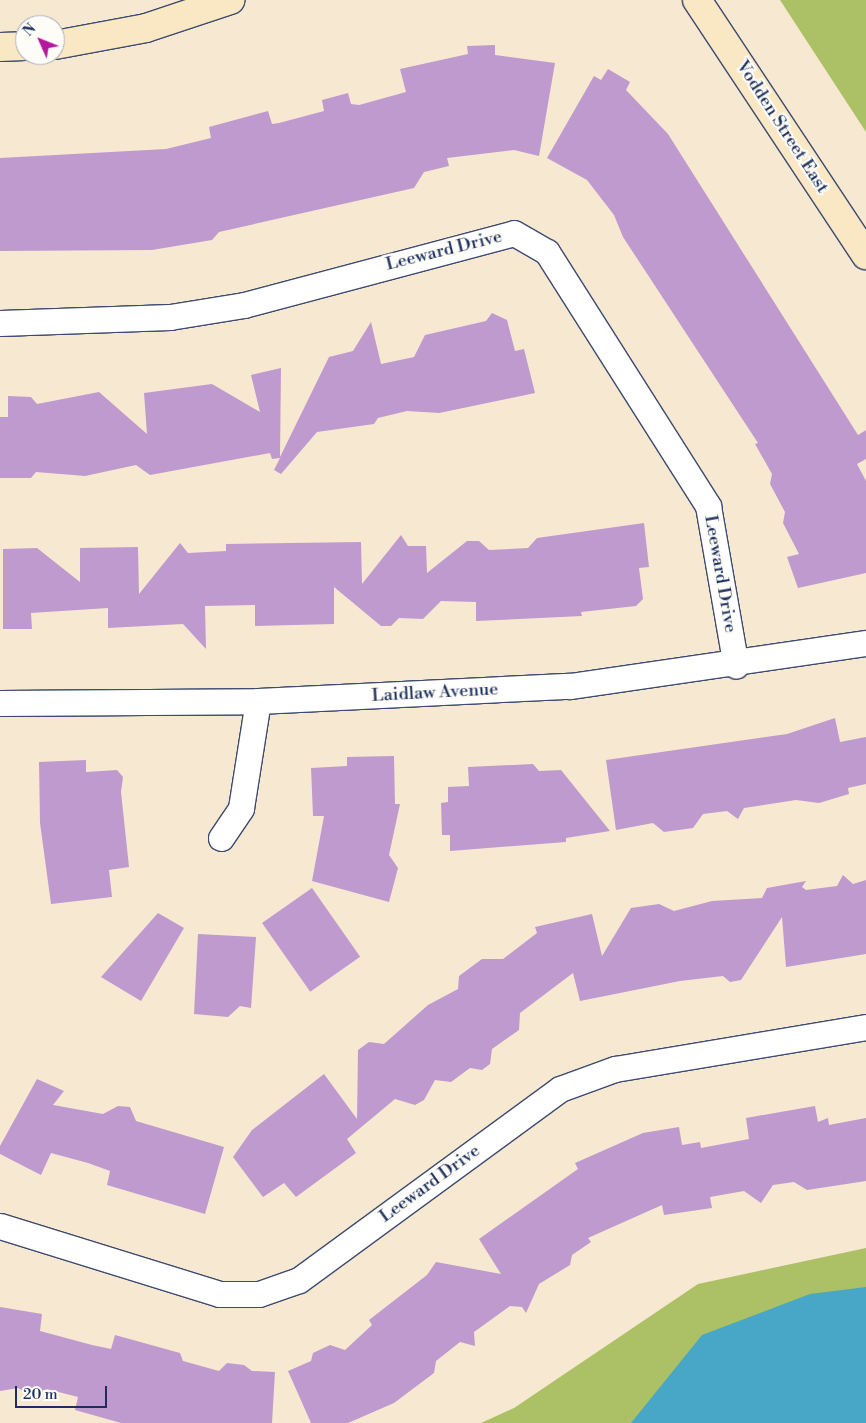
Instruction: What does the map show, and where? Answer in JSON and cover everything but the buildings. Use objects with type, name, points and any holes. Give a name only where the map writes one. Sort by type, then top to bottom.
[{"type":"street","points":[[65,44],[146,28],[230,0]]},
{"type":"street","name":"Vodden Street East","points":[[697,0],[866,255]]},
{"type":"street","points":[[0,47],[15,46]]},
{"type":"street","name":"Leeward Drive","points":[[0,323],[170,317],[244,305],[514,233],[547,252],[708,506],[736,666]]},
{"type":"street","name":"Laidlaw Avenue","points":[[0,703],[258,701],[570,686],[736,666],[866,643]]},
{"type":"street","points":[[221,838],[242,808],[258,701]]},
{"type":"street","name":"Leeward Drive","points":[[0,1226],[219,1294],[259,1294],[299,1280],[560,1089],[615,1069],[866,1027]]},
{"type":"green space","points":[[780,0],[866,0],[866,132]]},
{"type":"green space","points":[[866,1248],[866,1423],[481,1423],[514,1408],[698,1284]]},
{"type":"water","points":[[866,1287],[866,1423],[631,1423],[702,1335],[810,1294]]}]
